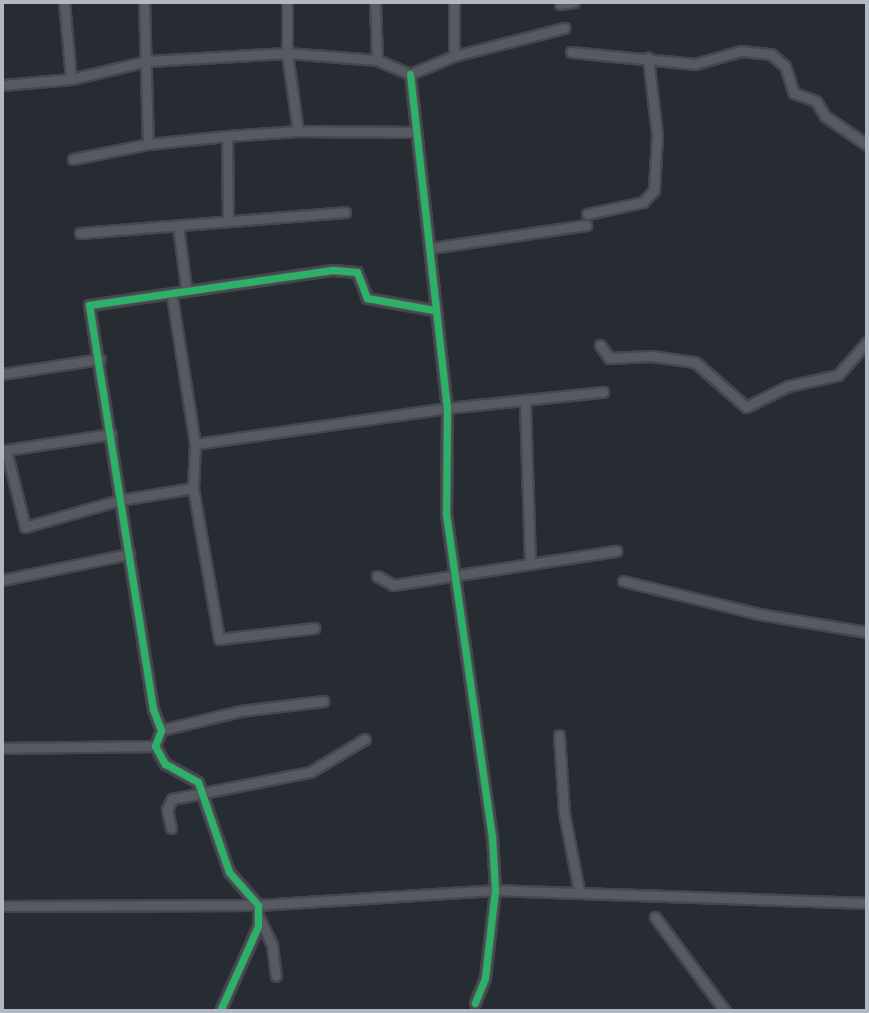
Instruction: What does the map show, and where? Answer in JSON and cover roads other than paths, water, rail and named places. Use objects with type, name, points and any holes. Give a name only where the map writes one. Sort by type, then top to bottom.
[{"type":"street","points":[[64,2],[71,79]]},
{"type":"street","points":[[144,2],[148,61],[148,144]]},
{"type":"street","points":[[287,2],[287,52],[298,131]]},
{"type":"street","points":[[375,2],[377,60]]},
{"type":"street","points":[[454,2],[454,56]]},
{"type":"street","points":[[560,4],[575,2]]},
{"type":"street","points":[[2,85],[71,79],[148,61],[287,52],[377,60],[410,74],[454,56],[564,28]]},
{"type":"street","points":[[571,52],[695,64],[741,51],[771,54],[785,66],[794,93],[816,101],[825,116],[867,145]]},
{"type":"street","points":[[587,214],[643,202],[654,190],[657,134],[648,58]]},
{"type":"street","points":[[410,74],[447,408],[446,514],[458,574],[495,890],[485,978],[475,1003]]},
{"type":"street","points":[[73,159],[148,144],[226,136],[298,131],[415,132]]},
{"type":"street","points":[[226,136],[228,221]]},
{"type":"street","points":[[80,233],[345,212]]},
{"type":"street","points":[[430,248],[586,225]]},
{"type":"street","points":[[178,226],[186,288]]},
{"type":"street","points":[[220,1011],[258,916],[258,905],[229,872],[205,793],[198,782],[165,764],[155,746],[161,730],[153,709],[100,359],[89,305],[172,297],[186,288],[334,270],[357,272],[367,298],[435,310]]},
{"type":"street","points":[[172,297],[195,444],[193,488],[219,639],[314,628]]},
{"type":"street","points":[[600,345],[609,358],[651,356],[695,362],[746,407],[788,386],[838,375],[867,342]]},
{"type":"street","points":[[2,373],[100,359]]},
{"type":"street","points":[[195,444],[447,408],[525,403],[603,392]]},
{"type":"street","points":[[525,403],[530,562]]},
{"type":"street","points":[[111,434],[6,450],[25,527],[120,500],[193,488]]},
{"type":"street","points":[[377,576],[393,585],[616,551]]},
{"type":"street","points":[[2,580],[129,554]]},
{"type":"street","points":[[623,580],[759,614],[867,632]]},
{"type":"street","points":[[161,730],[240,710],[323,701]]},
{"type":"street","points":[[559,734],[564,813],[579,891]]},
{"type":"street","points":[[171,828],[167,809],[172,799],[310,772],[365,739]]},
{"type":"street","points":[[2,748],[155,746]]},
{"type":"street","points":[[2,906],[258,905],[495,890],[867,903]]},
{"type":"street","points":[[258,916],[272,945],[276,976]]},
{"type":"street","points":[[655,917],[725,1011]]}]
